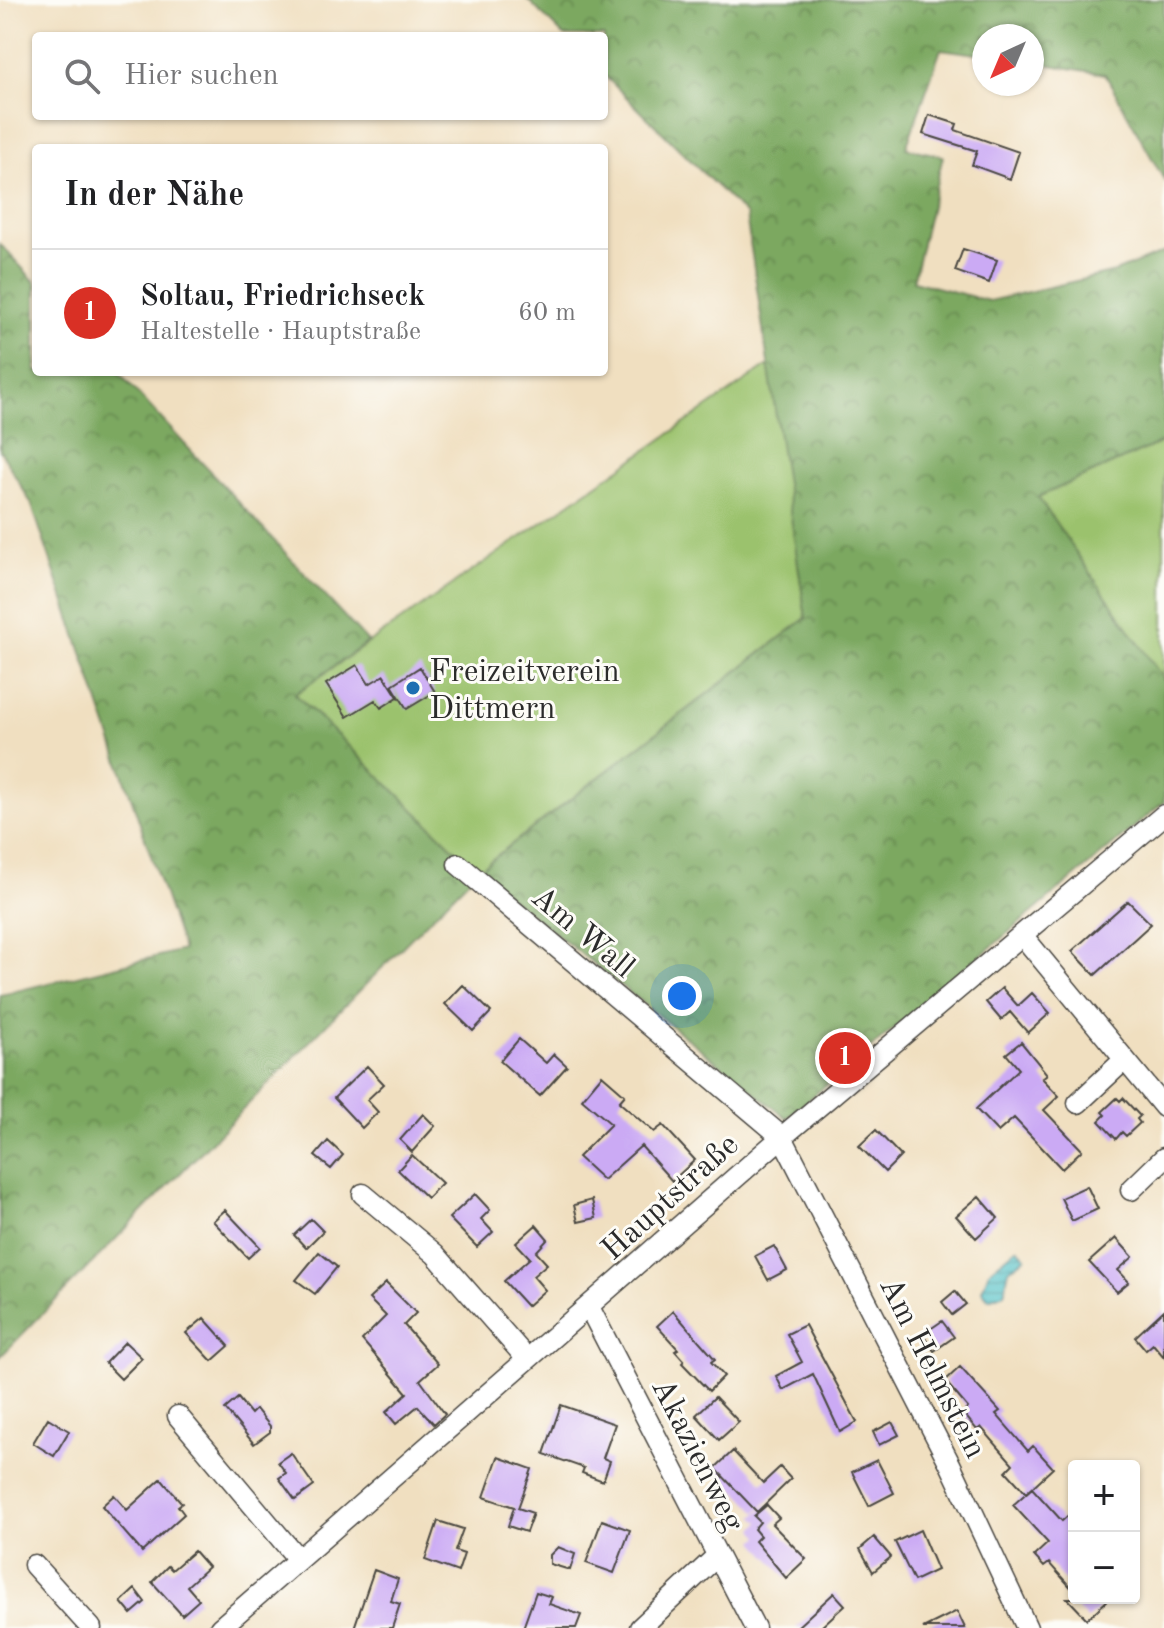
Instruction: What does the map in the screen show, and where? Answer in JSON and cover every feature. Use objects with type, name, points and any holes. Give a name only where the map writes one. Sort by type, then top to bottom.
[{"type":"street","name":"Hauptstraße","points":[[220,1628],[782,1137],[1164,815]]},
{"type":"street","name":"Am Wall","points":[[458,864],[782,1137]]},
{"type":"street","points":[[1022,935],[1122,1052],[1123,1061],[1164,1107]]},
{"type":"street","points":[[1078,1103],[1123,1061]]},
{"type":"street","name":"Am Helmstein","points":[[782,1137],[950,1464],[1027,1628]]},
{"type":"street","points":[[1131,1190],[1164,1158]]},
{"type":"street","points":[[363,1194],[435,1254],[527,1359]]},
{"type":"street","name":"Akazienweg","points":[[589,1307],[755,1628]]},
{"type":"street","points":[[178,1416],[298,1559]]},
{"type":"street","points":[[640,1628],[717,1556]]},
{"type":"street","points":[[34,1565],[91,1628]]},
{"type":"green space","points":[[528,0],[1164,0],[1164,180],[1105,74],[1044,64],[1044,24],[972,24],[972,53],[941,49],[906,148],[943,156],[913,281],[989,301],[1115,272],[1164,252],[1164,441],[1038,497],[1164,680],[1164,802],[787,1118],[477,871],[806,618],[746,215],[608,79],[608,32],[560,32]]},
{"type":"green space","points":[[0,244],[32,279],[32,376],[122,376],[368,642],[295,694],[477,871],[0,1357],[0,995],[183,950],[31,503],[0,450]]},
{"type":"green space","points":[[770,364],[806,618],[477,871],[295,694]]},
{"type":"green space","points":[[1164,441],[1164,680],[1037,497]]},
{"type":"water","points":[[1017,1248],[1026,1257],[1009,1270],[1004,1293],[989,1299],[982,1290],[989,1271]]},
{"type":"building","points":[[929,115],[957,124],[955,130],[1019,152],[1010,179],[972,165],[977,151],[923,134]]},
{"type":"building","points":[[963,249],[997,260],[989,283],[955,271]]},
{"type":"building","points":[[357,665],[369,684],[384,675],[398,697],[381,708],[375,700],[347,717],[326,684]]},
{"type":"building","name":"Freizeitverein Dittmern","points":[[420,667],[435,692],[407,709],[392,685]]},
{"type":"building","points":[[1128,901],[1151,924],[1095,975],[1072,951]]},
{"type":"building","points":[[463,985],[491,1012],[473,1031],[445,1004]]},
{"type":"building","points":[[1002,988],[1018,1006],[1032,993],[1050,1013],[1028,1033],[1010,1012],[1001,1020],[986,1002]]},
{"type":"building","points":[[519,1039],[546,1063],[554,1054],[567,1066],[540,1096],[500,1061]]},
{"type":"building","points":[[1021,1042],[1047,1074],[1042,1078],[1059,1096],[1044,1110],[1082,1150],[1062,1169],[1014,1118],[998,1132],[976,1109],[1019,1069],[1006,1054]]},
{"type":"building","points":[[367,1066],[384,1084],[367,1100],[378,1112],[362,1128],[334,1098]]},
{"type":"building","points":[[602,1075],[625,1095],[619,1102],[654,1132],[663,1125],[695,1160],[672,1181],[641,1146],[603,1180],[578,1157],[611,1124],[582,1099]]},
{"type":"building","points":[[1117,1098],[1120,1101],[1123,1098],[1140,1116],[1137,1119],[1140,1123],[1126,1136],[1122,1132],[1116,1139],[1099,1121],[1105,1115],[1102,1112]]},
{"type":"building","points":[[423,1114],[435,1126],[412,1152],[400,1140]]},
{"type":"building","points":[[876,1130],[901,1156],[885,1172],[859,1146]]},
{"type":"building","points":[[328,1141],[343,1155],[331,1169],[315,1156]]},
{"type":"building","points":[[412,1155],[442,1183],[427,1198],[398,1170]]},
{"type":"building","points":[[1087,1186],[1098,1209],[1072,1221],[1061,1198]]},
{"type":"building","points":[[475,1194],[490,1210],[481,1219],[493,1232],[477,1247],[449,1218]]},
{"type":"building","points":[[979,1196],[998,1218],[976,1238],[956,1216]]},
{"type":"building","points":[[592,1200],[596,1218],[578,1222],[574,1205]]},
{"type":"building","points":[[225,1210],[260,1247],[248,1258],[213,1221]]},
{"type":"building","points":[[311,1219],[323,1231],[306,1248],[294,1235]]},
{"type":"building","points":[[536,1225],[548,1239],[536,1252],[547,1264],[533,1276],[545,1290],[527,1306],[504,1281],[530,1258],[516,1243]]},
{"type":"building","points":[[1116,1238],[1133,1257],[1118,1270],[1129,1282],[1117,1292],[1089,1262]]},
{"type":"building","points":[[774,1246],[787,1270],[768,1280],[755,1256]]},
{"type":"building","points":[[319,1252],[337,1267],[315,1294],[296,1280]]},
{"type":"building","points":[[386,1283],[416,1313],[404,1325],[438,1364],[420,1380],[445,1414],[434,1424],[418,1406],[396,1424],[386,1412],[407,1393],[362,1340],[386,1316],[369,1299]]},
{"type":"building","points":[[955,1291],[966,1304],[952,1315],[942,1302]]},
{"type":"building","points":[[1164,1310],[1164,1357],[1153,1344],[1146,1350],[1135,1337]]},
{"type":"building","points":[[673,1311],[715,1359],[711,1362],[724,1376],[709,1391],[682,1363],[684,1361],[675,1351],[678,1349],[657,1326]]},
{"type":"building","points":[[204,1318],[229,1346],[212,1361],[186,1333]]},
{"type":"building","points":[[942,1321],[954,1337],[934,1351],[923,1334]]},
{"type":"building","points":[[805,1325],[857,1422],[840,1432],[813,1374],[783,1390],[776,1376],[802,1362],[787,1334]]},
{"type":"building","points":[[125,1342],[142,1358],[121,1379],[105,1363]]},
{"type":"building","points":[[960,1367],[1000,1411],[996,1414],[1028,1451],[1033,1446],[1053,1468],[1026,1493],[1006,1471],[1013,1464],[981,1427],[977,1430],[963,1413],[968,1408],[945,1381]]},
{"type":"building","points":[[715,1397],[739,1422],[719,1440],[696,1415]]},
{"type":"building","points":[[238,1398],[251,1414],[256,1409],[270,1426],[270,1432],[254,1444],[225,1409]]},
{"type":"building","points":[[561,1405],[615,1424],[603,1458],[610,1461],[603,1481],[582,1473],[584,1468],[544,1454]]},
{"type":"building","points":[[48,1418],[69,1431],[54,1456],[33,1443]]},
{"type":"building","points":[[892,1422],[899,1435],[879,1445],[873,1432]]},
{"type":"building","points":[[733,1451],[763,1483],[780,1467],[791,1479],[757,1512],[715,1468]]},
{"type":"building","points":[[291,1453],[314,1486],[295,1500],[279,1478],[286,1473],[278,1462]]},
{"type":"building","points":[[498,1457],[532,1469],[518,1508],[533,1513],[526,1532],[508,1526],[514,1507],[484,1497]]},
{"type":"building","points":[[877,1460],[894,1493],[869,1506],[852,1472]]},
{"type":"building","points":[[161,1479],[182,1503],[178,1506],[184,1514],[142,1552],[102,1506],[114,1495],[127,1510]]},
{"type":"building","points":[[1032,1488],[1062,1521],[1068,1516],[1068,1584],[1049,1563],[1044,1567],[1034,1556],[1048,1543],[1013,1505]]},
{"type":"building","points":[[767,1505],[779,1518],[772,1524],[806,1559],[786,1578],[755,1541],[760,1536],[754,1529],[760,1522],[754,1516]]},
{"type":"building","points":[[602,1520],[630,1530],[614,1573],[586,1563]]},
{"type":"building","points":[[438,1521],[463,1529],[455,1551],[464,1554],[458,1572],[425,1560]]},
{"type":"building","points":[[920,1530],[937,1570],[914,1581],[895,1542]]},
{"type":"building","points":[[874,1537],[891,1557],[873,1572],[860,1549]]},
{"type":"building","points":[[558,1547],[575,1554],[570,1570],[550,1564],[550,1555]]},
{"type":"building","points":[[194,1551],[208,1567],[187,1586],[199,1600],[182,1615],[152,1582],[168,1566],[172,1570]]},
{"type":"building","points":[[374,1570],[398,1579],[391,1601],[400,1604],[392,1628],[354,1628]]},
{"type":"building","points":[[135,1589],[145,1602],[131,1614],[121,1602]]},
{"type":"building","points":[[536,1592],[552,1597],[549,1604],[581,1615],[576,1628],[523,1628]]},
{"type":"building","points":[[834,1593],[845,1605],[820,1628],[796,1628]]},
{"type":"building","points":[[1073,1604],[1103,1604],[1087,1619]]},
{"type":"building","points":[[957,1611],[965,1628],[923,1628]]},
{"type":"place","name":"Freizeitverein Dittmern","points":[[413,688]]},
{"type":"place","name":"Soltau, Friedrichseck","points":[[845,1058]]}]
